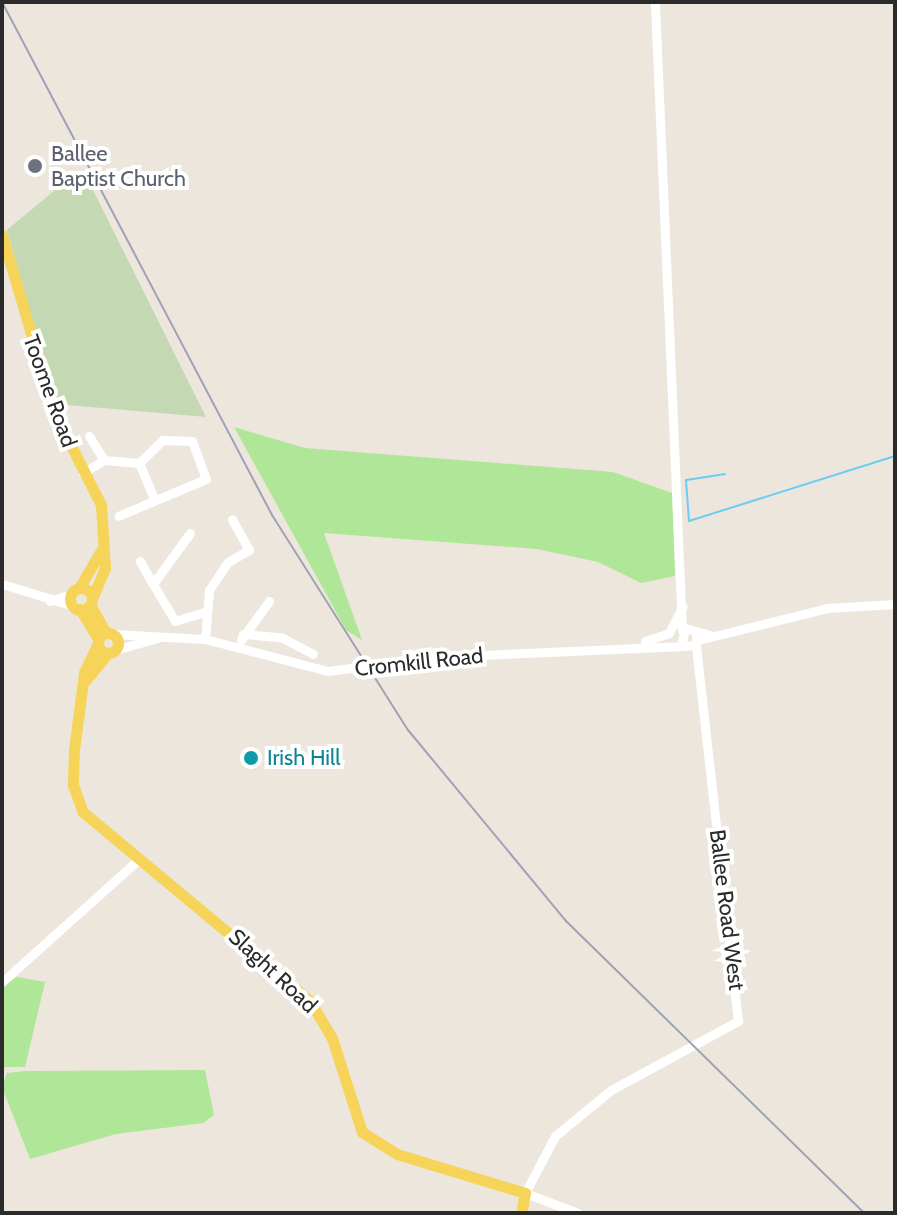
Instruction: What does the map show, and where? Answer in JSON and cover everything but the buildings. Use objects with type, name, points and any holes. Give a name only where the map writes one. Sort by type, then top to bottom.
[{"type":"main road","name":"Toome Road","points":[[2,235],[54,412],[101,505],[103,544],[81,600]]},
{"type":"main road","points":[[81,600],[112,652]]},
{"type":"main road","points":[[103,638],[112,652]]},
{"type":"main road","name":"Slaght Road","points":[[103,638],[82,688],[77,802],[139,859],[310,1001],[332,1038],[351,1115],[366,1136],[397,1154],[525,1193]]},
{"type":"main road","points":[[82,688],[112,652]]},
{"type":"main road","points":[[521,1213],[525,1193]]},
{"type":"street","points":[[656,3],[688,638]]},
{"type":"street","points":[[89,436],[104,460]]},
{"type":"street","points":[[118,516],[202,482],[206,473],[189,438],[155,443],[139,463]]},
{"type":"street","points":[[83,473],[104,460],[139,463]]},
{"type":"street","points":[[139,463],[154,499]]},
{"type":"street","points":[[205,639],[209,590],[226,564],[249,550],[232,519]]},
{"type":"street","points":[[153,584],[190,533]]},
{"type":"street","points":[[140,561],[172,620],[207,611]]},
{"type":"street","points":[[2,584],[50,601],[81,600]]},
{"type":"street","points":[[238,646],[243,634],[269,601]]},
{"type":"street","points":[[615,651],[669,633],[686,602]]},
{"type":"street","name":"Cromkill Road","points":[[103,638],[176,635],[238,646],[303,667],[352,669],[382,664],[615,651],[709,635],[827,608],[895,604]]},
{"type":"street","points":[[243,634],[281,637],[313,654]]},
{"type":"street","name":"Cromkill Road","points":[[112,652],[176,635]]},
{"type":"street","name":"Ballee Road West","points":[[525,1193],[569,1122],[623,1083],[738,1021],[688,638]]},
{"type":"street","points":[[2,982],[139,859]]},
{"type":"street","name":"Slaght Road","points":[[525,1193],[578,1213]]},
{"type":"green space","points":[[89,182],[206,417],[56,404],[7,230],[60,186]]},
{"type":"green space","points":[[234,427],[305,448],[613,472],[672,493],[675,576],[641,583],[598,562],[537,549],[324,533],[362,640],[346,630]]},
{"type":"green space","points":[[17,977],[45,982],[25,1067],[2,1067],[2,986]]},
{"type":"green space","points":[[205,1070],[214,1115],[203,1123],[116,1134],[30,1159],[2,1087],[7,1073],[26,1071]]},
{"type":"waterway","points":[[725,474],[686,480],[689,521],[895,456]]},
{"type":"railway","points":[[2,2],[272,515],[408,730],[566,921],[864,1213]]},
{"type":"place","name":"Ballee Baptist Church","points":[[35,166]]},
{"type":"place","name":"Irish Hill","points":[[251,758]]}]
